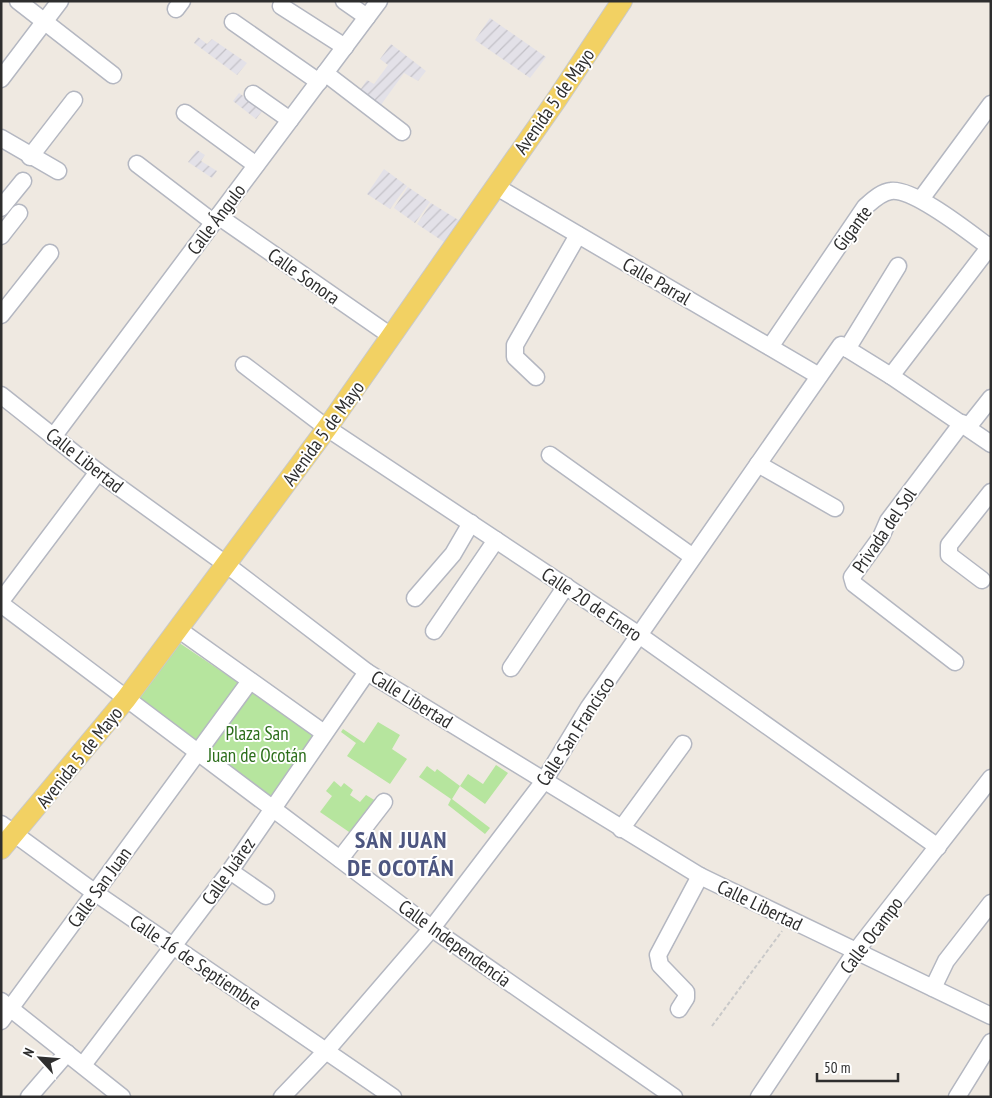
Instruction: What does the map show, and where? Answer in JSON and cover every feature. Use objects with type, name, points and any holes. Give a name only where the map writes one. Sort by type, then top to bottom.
[{"type":"main road","name":"Avenida 5 de Mayo","points":[[1,849],[8,829],[126,699],[227,565],[327,428],[622,1]]},
{"type":"street","points":[[18,1],[113,75]]},
{"type":"street","points":[[1,79],[60,1]]},
{"type":"street","points":[[344,1],[367,17]]},
{"type":"street","name":"Calle Ángulo","points":[[53,437],[379,1]]},
{"type":"street","points":[[280,6],[345,47]]},
{"type":"street","points":[[233,22],[322,77],[402,132]]},
{"type":"street","points":[[253,94],[290,120]]},
{"type":"street","points":[[30,157],[74,100]]},
{"type":"street","points":[[921,199],[991,104]]},
{"type":"street","points":[[184,113],[256,165]]},
{"type":"street","points":[[1,138],[30,157],[47,163],[58,171]]},
{"type":"street","name":"Calle Sonora","points":[[137,164],[215,219],[391,336]]},
{"type":"street","points":[[1,208],[23,180]]},
{"type":"street","name":"Calle Parral","points":[[495,186],[819,376]]},
{"type":"street","name":"Gigante","points":[[770,347],[865,207],[878,196],[892,190],[921,199],[990,246]]},
{"type":"street","points":[[1,236],[18,213]]},
{"type":"street","points":[[536,378],[515,357],[515,346],[578,235]]},
{"type":"street","points":[[891,376],[990,246]]},
{"type":"street","points":[[1,315],[50,253]]},
{"type":"street","name":"Calle San Francisco","points":[[282,1097],[326,1051],[432,928],[544,781],[589,707],[819,376],[844,347],[898,266]]},
{"type":"street","points":[[844,347],[891,376],[991,444]]},
{"type":"street","name":"Calle 20 de Enero","points":[[244,365],[327,428],[640,635],[938,847]]},
{"type":"street","name":"Calle Libertad","points":[[1,395],[98,472],[227,565],[367,672],[700,876],[991,1016]]},
{"type":"street","points":[[965,425],[991,398]]},
{"type":"street","name":"Privada del Sol","points":[[955,662],[854,584],[852,577],[881,536],[888,521],[965,425]]},
{"type":"street","points":[[550,455],[693,557]]},
{"type":"street","points":[[758,464],[836,508]]},
{"type":"street","points":[[1,602],[98,472]]},
{"type":"street","points":[[982,580],[949,555],[948,551],[949,545],[991,492]]},
{"type":"street","points":[[415,598],[453,554],[471,523]]},
{"type":"street","points":[[434,631],[496,540]]},
{"type":"street","points":[[511,668],[566,586]]},
{"type":"street","name":"Calle Independencia","points":[[1,602],[126,699],[432,928],[674,1097]]},
{"type":"street","points":[[178,630],[324,733]]},
{"type":"street","name":"Calle Juárez","points":[[83,1065],[230,871],[271,808],[367,672]]},
{"type":"street","name":"Calle San Juan","points":[[4,1010],[250,681]]},
{"type":"street","points":[[621,829],[683,744]]},
{"type":"street","name":"Calle Ocampo","points":[[759,1097],[856,951],[938,847],[986,796],[991,778]]},
{"type":"street","points":[[340,859],[384,802]]},
{"type":"street","name":"Calle 16 de Septiembre","points":[[8,829],[94,892],[393,1097]]},
{"type":"street","points":[[230,871],[266,896]]},
{"type":"street","points":[[679,1009],[686,998],[686,992],[660,965],[658,955],[700,876]]},
{"type":"street","points":[[933,988],[946,961],[991,903]]},
{"type":"street","points":[[4,1010],[67,1053],[122,1097]]},
{"type":"street","points":[[957,1097],[991,1042]]},
{"type":"street","points":[[29,1097],[67,1053]]},
{"type":"path","points":[[712,1026],[790,918]]},
{"type":"shaded area","points":[[490,18],[546,57],[530,78],[475,40]]},
{"type":"shaded area","points":[[198,37],[207,44],[212,39],[247,63],[237,75],[194,43]]},
{"type":"shaded area","points":[[391,44],[426,71],[418,81],[404,73],[378,109],[358,93],[367,80],[374,84],[388,65],[380,59]]},
{"type":"shaded area","points":[[239,93],[263,110],[256,119],[233,101]]},
{"type":"shaded area","points":[[197,150],[205,155],[201,161],[217,171],[212,178],[188,162]]},
{"type":"shaded area","points":[[384,169],[407,186],[390,209],[367,194]]},
{"type":"shaded area","points":[[408,187],[430,202],[415,223],[394,208]]},
{"type":"shaded area","points":[[431,203],[460,221],[444,242],[417,224]]},
{"type":"green space","name":"Plaza San Juan de Ocotán","points":[[175,640],[316,735],[270,803],[132,698]]},
{"type":"green space","points":[[378,722],[400,735],[392,749],[407,759],[390,784],[347,756],[356,743],[341,732],[343,729],[364,743]]},
{"type":"green space","points":[[496,765],[508,773],[485,804],[460,786],[468,774],[483,784]]},
{"type":"green space","points":[[427,766],[435,772],[437,769],[460,786],[452,799],[490,828],[485,834],[448,805],[451,799],[419,777]]},
{"type":"green space","points":[[334,781],[341,787],[344,783],[353,790],[350,795],[360,802],[366,795],[376,801],[352,834],[320,812],[332,796],[326,791]]},
{"type":"district","name":"SAN JUAN DE OCOTÁN","points":[[401,854]]}]
